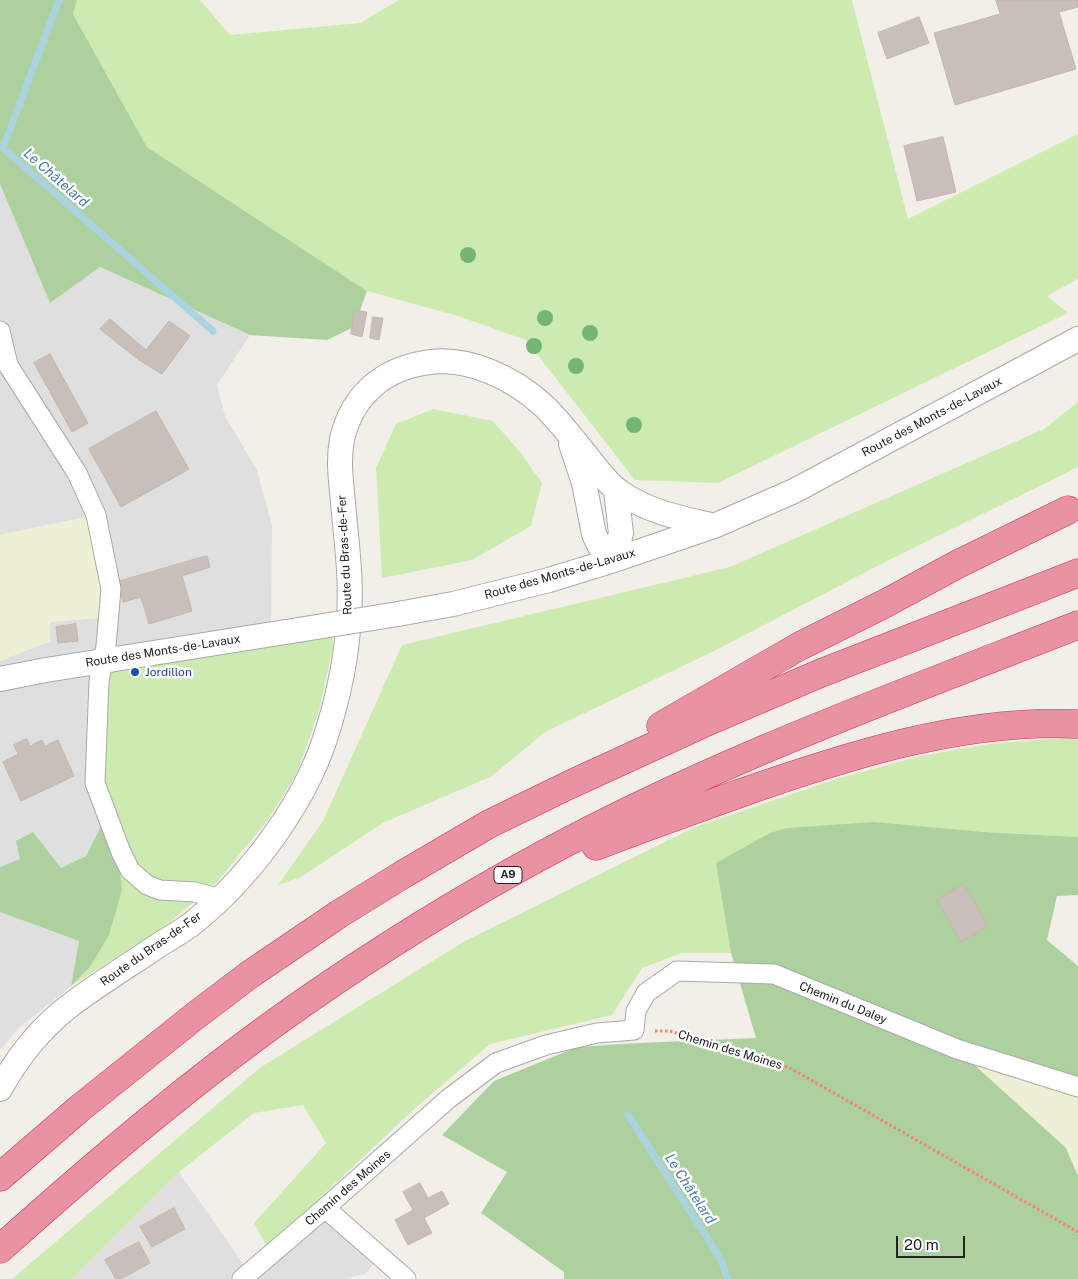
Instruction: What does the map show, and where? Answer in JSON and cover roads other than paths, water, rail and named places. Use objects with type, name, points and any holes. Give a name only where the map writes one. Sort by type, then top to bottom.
[{"type":"highway","points":[[5,1173],[80,1108],[249,975],[339,914],[402,875],[800,646],[958,564],[1068,510]]},
{"type":"highway","points":[[490,824],[618,762],[730,712],[830,670],[1078,573]]},
{"type":"highway","name":"A9","points":[[4,1246],[103,1159],[217,1067],[301,1004],[380,951],[483,889],[594,829],[705,776],[894,697],[1078,625]]},
{"type":"highway","points":[[483,889],[645,827],[779,779],[864,753],[928,738],[985,728],[1027,724],[1078,724]]},
{"type":"street","points":[[0,331],[8,365],[77,473],[96,515],[111,589],[106,646],[99,681],[95,783],[121,852],[130,870],[147,885],[160,890],[195,892],[220,900]]},
{"type":"street","name":"Route des Monts-de-Lavaux","points":[[0,679],[102,660],[453,604],[549,580],[614,560],[714,526],[794,491],[1078,339]]},
{"type":"street","name":"Route du Bras-de-Fer","points":[[0,1089],[17,1061],[31,1043],[67,1008],[187,927],[220,900],[258,856],[283,821],[305,785],[331,720],[338,694],[350,615],[349,575],[340,463],[342,441],[346,426],[359,399],[380,380],[395,372],[427,362],[461,363],[488,371],[504,378],[531,395],[547,409],[616,490],[643,506],[660,513],[714,526]]},
{"type":"street","name":"Route du Bras-de-Fer","points":[[568,432],[584,483],[594,534],[599,546],[614,560]]},
{"type":"street","points":[[614,560],[620,533],[616,490]]},
{"type":"street","name":"Chemin du Daley","points":[[634,1030],[636,1010],[646,993],[677,971],[774,974],[957,1049],[1078,1087]]},
{"type":"street","name":"Chemin des Moines","points":[[242,1279],[448,1099],[496,1063],[546,1045],[597,1033],[634,1030]]},
{"type":"street","points":[[325,1208],[406,1279]]},
{"type":"waterway","name":"Le Châtelard","points":[[59,0],[3,148],[213,331]]},
{"type":"waterway","name":"Le Châtelard","points":[[628,1115],[720,1258],[728,1279]]},
{"type":"place","name":"Jordillon","points":[[135,672]]}]
